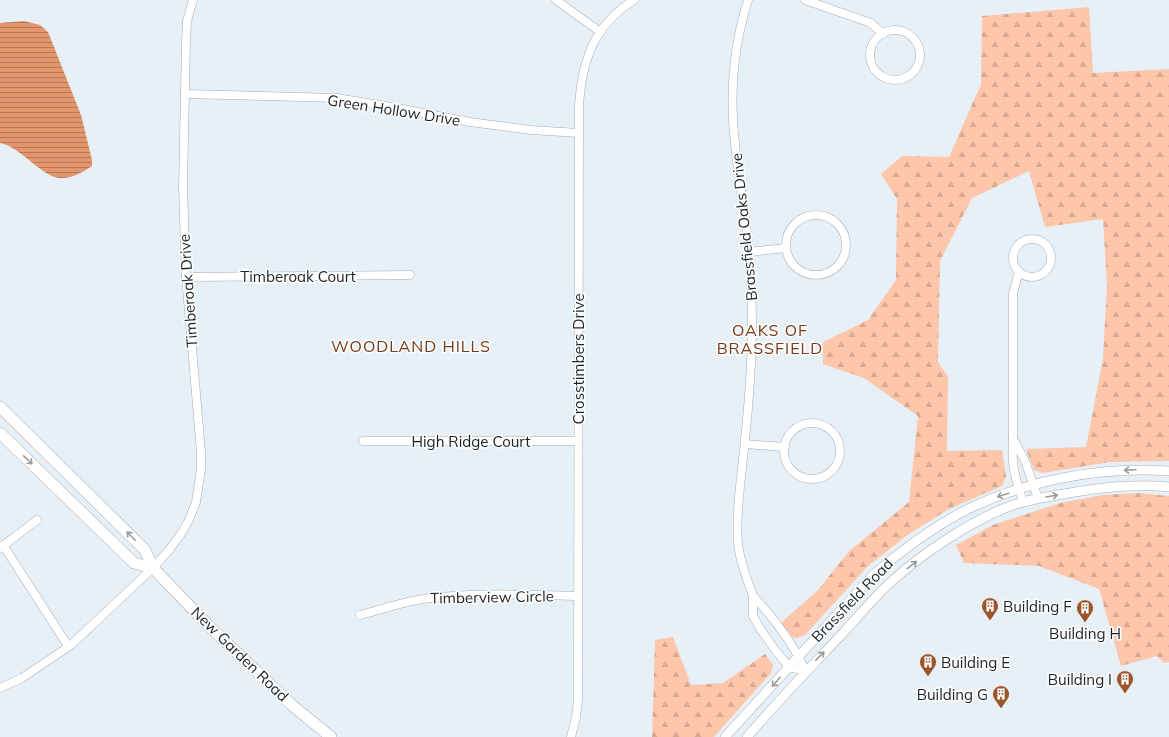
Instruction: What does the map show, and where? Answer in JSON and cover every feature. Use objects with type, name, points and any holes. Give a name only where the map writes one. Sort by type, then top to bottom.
[{"type":"main road","name":"New Garden Road","points":[[0,407],[145,550],[153,568],[208,625],[281,695],[331,737]]},
{"type":"main road","points":[[0,433],[134,563],[153,568]]},
{"type":"street","name":"Timberoak Drive","points":[[0,688],[22,678],[68,646],[153,568],[173,545],[189,520],[196,502],[201,469],[186,277],[183,188],[187,21],[193,0]]},
{"type":"street","points":[[556,0],[599,31]]},
{"type":"street","name":"Crosstimbers Drive","points":[[571,737],[578,700],[580,87],[584,67],[599,31],[614,16],[634,0]]},
{"type":"street","name":"Brassfield Oaks Drive","points":[[748,0],[739,37],[733,93],[734,126],[749,252],[752,299],[750,391],[739,505],[738,544],[743,568],[753,596],[753,616],[761,630],[789,667]]},
{"type":"street","points":[[805,0],[871,23],[883,34]]},
{"type":"street","points":[[891,31],[906,33],[913,37],[917,44],[920,51],[918,66],[907,78],[891,80],[883,77],[876,71],[872,64],[872,47],[876,39],[883,34],[891,31]]},
{"type":"street","name":"Green Hollow Drive","points":[[185,94],[338,98],[470,122],[531,130],[579,133]]},
{"type":"street","points":[[810,215],[819,215],[835,221],[841,228],[846,246],[844,256],[839,264],[831,271],[812,275],[802,272],[794,266],[786,248],[788,235],[795,224],[802,218],[810,215]]},
{"type":"street","points":[[1031,238],[1038,239],[1048,246],[1052,258],[1047,270],[1042,274],[1030,277],[1019,272],[1015,267],[1013,254],[1019,243],[1031,238]]},
{"type":"street","points":[[749,252],[786,248]]},
{"type":"street","points":[[1019,272],[1013,292],[1012,458],[1015,476],[1023,502]]},
{"type":"street","name":"Timberoak Court","points":[[186,277],[410,275]]},
{"type":"street","points":[[815,424],[826,428],[835,436],[838,442],[839,454],[836,465],[827,474],[821,477],[809,479],[797,475],[788,466],[785,447],[789,436],[793,431],[803,425],[815,424]]},
{"type":"street","points":[[1013,438],[1025,461],[1038,498]]},
{"type":"street","name":"High Ridge Court","points":[[363,441],[578,441]]},
{"type":"street","points":[[745,444],[785,447]]},
{"type":"street","name":"Brassfield Road","points":[[725,737],[874,575],[896,555],[929,531],[998,496],[1034,486],[1110,471],[1169,471]]},
{"type":"street","name":"Brassfield Road","points":[[747,737],[806,671],[891,582],[914,563],[986,517],[1023,502],[1077,491],[1117,486],[1169,486]]},
{"type":"street","points":[[37,520],[2,547],[68,646]]},
{"type":"street","name":"Timberview Circle","points":[[360,615],[409,602],[431,598],[466,595],[578,596]]},
{"type":"street","name":"Brassfield Oaks Drive","points":[[753,596],[769,612],[799,656],[806,671]]},
{"type":"street","points":[[789,667],[806,671]]},
{"type":"green space","points":[[1089,7],[1093,73],[1169,69],[1169,461],[1110,462],[1043,473],[1034,470],[1026,449],[1086,447],[1103,359],[1107,285],[1103,219],[1045,227],[1029,171],[972,198],[940,261],[938,362],[948,377],[947,451],[1002,450],[1006,476],[1002,486],[949,509],[909,534],[868,566],[805,635],[798,638],[791,637],[781,623],[818,590],[849,551],[909,502],[918,416],[864,378],[823,364],[823,342],[868,320],[896,280],[897,199],[881,174],[902,156],[949,157],[981,84],[982,16]]},
{"type":"green space","points":[[1140,493],[1169,496],[1169,662],[1164,663],[1157,656],[1121,666],[1099,589],[1039,566],[964,563],[956,545],[993,525],[1060,503],[1103,495]]},
{"type":"green space","points":[[673,637],[691,685],[723,683],[765,654],[773,665],[771,673],[714,737],[652,737],[655,640]]},
{"type":"shaded area","points":[[24,21],[40,25],[48,32],[81,115],[92,160],[92,166],[73,176],[64,178],[55,177],[37,166],[19,152],[0,143],[0,23]]},
{"type":"place","name":"Building F","points":[[990,621]]},
{"type":"place","name":"Building H","points":[[1085,623]]},
{"type":"place","name":"Building E","points":[[928,677]]},
{"type":"place","name":"Building I","points":[[1125,694]]},
{"type":"place","name":"Building G","points":[[1001,709]]},
{"type":"district","name":"OAKS OF BRASSFIELD","points":[[770,339]]},
{"type":"district","name":"WOODLAND HILLS","points":[[411,346]]}]
